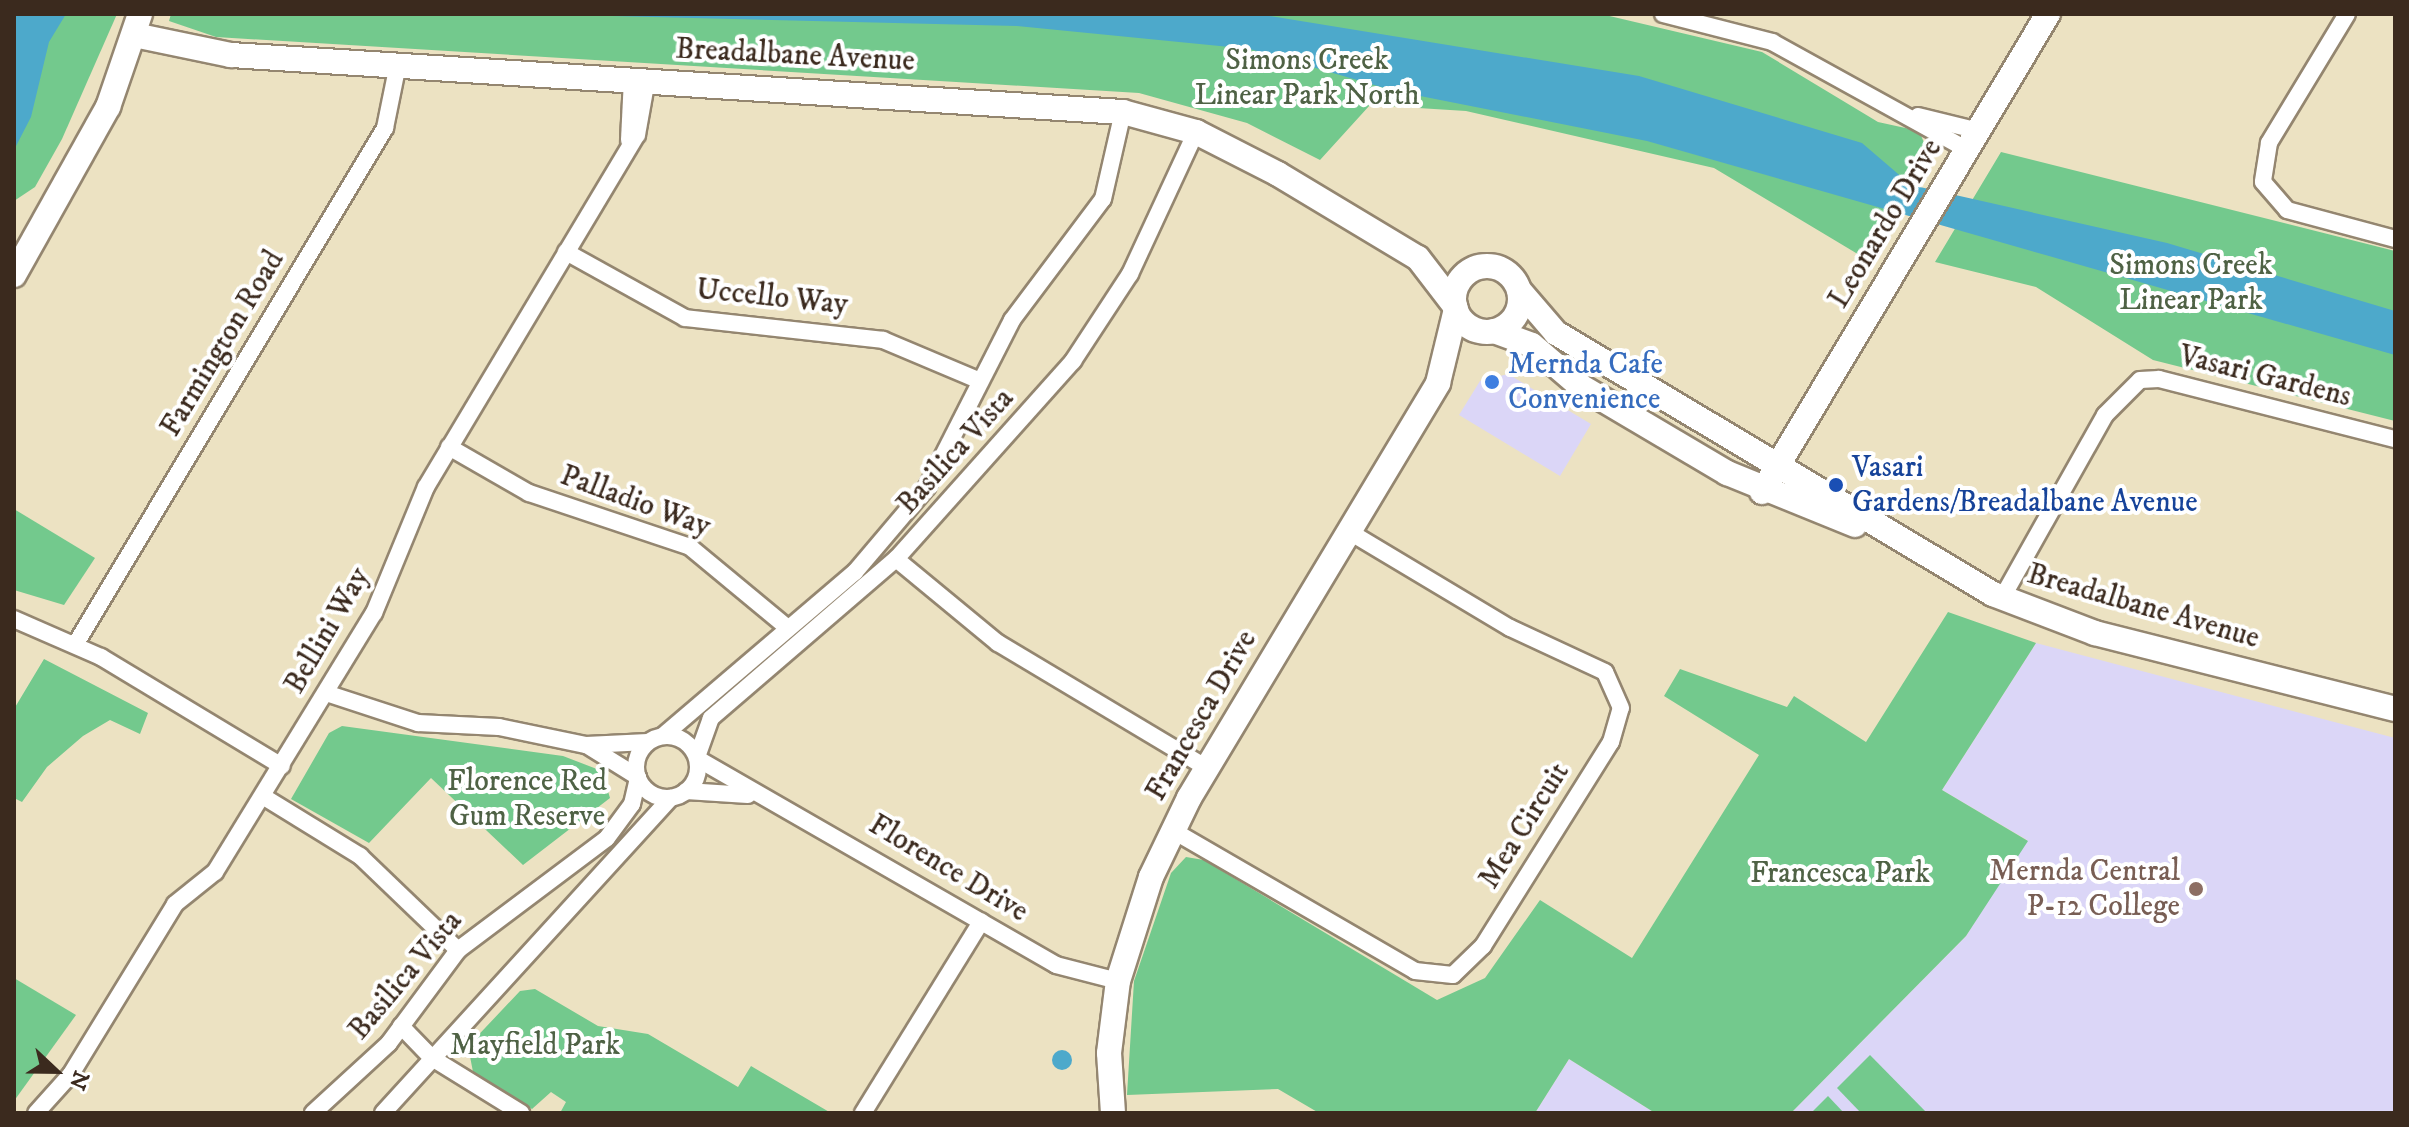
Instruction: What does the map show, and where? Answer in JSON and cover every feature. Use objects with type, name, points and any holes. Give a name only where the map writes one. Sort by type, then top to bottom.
[{"type":"street","points":[[1663,14],[1738,31],[1909,115],[1974,140]]},
{"type":"street","points":[[1738,31],[1743,14]]},
{"type":"street","name":"Leonardo Drive","points":[[1762,492],[2048,14]]},
{"type":"street","points":[[2347,14],[2269,143],[2263,182],[2287,210],[2395,239]]},
{"type":"street","points":[[18,259],[96,131],[137,25]]},
{"type":"street","name":"Breadalbane Avenue","points":[[137,25],[200,52],[1123,112],[1196,132],[1418,258],[1478,267]]},
{"type":"street","name":"Farmington Road","points":[[75,645],[385,128],[398,64]]},
{"type":"street","name":"Bellini Way","points":[[36,1113],[77,1065],[175,904],[215,872],[264,797],[388,588],[420,500],[628,149],[639,79]]},
{"type":"street","name":"Basilica Vista","points":[[664,735],[895,530],[927,487],[980,381],[1047,266],[1103,199],[1123,112]]},
{"type":"street","name":"Basilica Vista","points":[[697,758],[711,718],[730,698],[896,559],[1073,361],[1130,274],[1196,132]]},
{"type":"street","name":"Uccello Way","points":[[566,252],[685,318],[883,340],[980,381]]},
{"type":"street","name":"Breadalbane Avenue","points":[[1418,258],[1455,307]]},
{"type":"street","points":[[1478,267],[1506,271],[1519,290],[1518,311],[1492,332],[1469,327],[1455,307],[1461,278],[1478,267]]},
{"type":"street","name":"Breadalbane Avenue","points":[[1519,290],[1556,333],[1886,534],[2002,598],[2095,633],[2395,709]]},
{"type":"street","name":"Francesca Drive","points":[[1438,383],[1455,307]]},
{"type":"street","name":"Breadalbane Avenue","points":[[1492,332],[1532,345],[1580,386],[1762,492],[1886,534]]},
{"type":"street","name":"Francesca Drive","points":[[1113,1113],[1109,1053],[1118,981],[1172,830],[1438,383],[1492,332]]},
{"type":"street","name":"Vasari Gardens","points":[[2002,598],[2105,415],[2140,380],[2159,379],[2395,439]]},
{"type":"street","name":"Palladio Way","points":[[449,447],[529,493],[690,547],[788,628]]},
{"type":"street","name":"Mea Circuit","points":[[1172,830],[1415,971],[1453,975],[1477,955],[1611,742],[1621,708],[1605,672],[1510,628],[1348,531]]},
{"type":"street","points":[[896,559],[998,643],[1207,768]]},
{"type":"street","points":[[14,619],[75,645],[282,766]]},
{"type":"street","points":[[326,693],[379,716],[586,745],[648,742],[664,735],[684,740],[697,758],[679,794],[383,1113]]},
{"type":"street","points":[[638,778],[637,758],[648,742]]},
{"type":"street","points":[[586,745],[638,778],[651,794],[679,794]]},
{"type":"street","name":"Florence Drive","points":[[697,758],[753,796],[825,829],[1056,965],[1118,981]]},
{"type":"street","name":"Basilica Vista","points":[[313,1113],[401,1026],[458,950],[607,838],[632,804],[638,778]]},
{"type":"street","name":"Florence Drive","points":[[679,794],[753,796]]},
{"type":"street","points":[[264,797],[360,856],[458,950]]},
{"type":"street","points":[[863,1113],[981,922]]},
{"type":"street","points":[[401,1026],[432,1058],[521,1113]]},
{"type":"shaded area","points":[[1508,374],[1591,424],[1560,476],[1459,415],[1480,381]]},
{"type":"shaded area","name":"Mernda Central P-12 College","points":[[2036,643],[2395,738],[2395,1113],[1791,1113],[1966,936],[2027,840],[1942,790]]},
{"type":"shaded area","points":[[1569,1059],[1655,1113],[1535,1113]]},
{"type":"green space","points":[[14,14],[117,14],[62,139],[35,187],[14,201]]},
{"type":"green space","name":"Simons Creek Linear Park North","points":[[171,14],[1601,14],[1762,52],[1878,122],[1919,131],[1926,147],[1861,256],[1714,168],[1466,111],[1370,105],[1320,160],[1247,123],[1139,93],[216,37],[169,21]]},
{"type":"green space","name":"Simons Creek Linear Park","points":[[2001,152],[2395,251],[2395,421],[2153,360],[2036,287],[1935,262]]},
{"type":"green space","points":[[14,509],[95,558],[64,605],[14,590]]},
{"type":"green space","name":"Francesca Park","points":[[1948,612],[2036,643],[1942,790],[2028,841],[1966,936],[1791,1113],[1655,1113],[1569,1059],[1535,1113],[1319,1113],[1278,1089],[1127,1095],[1134,981],[1171,873],[1186,857],[1204,860],[1437,1000],[1485,978],[1540,900],[1632,958],[1759,755],[1664,696],[1680,669],[1787,707],[1794,696],[1866,742]]},
{"type":"green space","points":[[44,659],[148,713],[140,734],[110,720],[83,736],[47,767],[22,802],[14,798],[14,709]]},
{"type":"green space","name":"Florence Red Gum Reserve","points":[[342,726],[563,756],[602,771],[610,798],[523,865],[431,778],[369,843],[291,799],[329,733]]},
{"type":"green space","points":[[14,978],[76,1015],[14,1101]]},
{"type":"green space","name":"Mayfield Park","points":[[535,989],[598,1026],[648,1034],[738,1087],[751,1066],[831,1113],[560,1113],[566,1102],[551,1092],[532,1109],[473,1072],[468,1046],[520,991]]},
{"type":"green space","points":[[1870,1055],[1927,1113],[1861,1113],[1837,1088]]},
{"type":"green space","points":[[1828,1096],[1844,1113],[1811,1113]]},
{"type":"water","points":[[14,14],[66,14],[49,42],[31,117],[14,150]]},
{"type":"water","points":[[531,14],[1257,14],[1639,76],[1862,143],[1911,185],[2167,243],[2395,311],[2395,355],[1647,141],[1395,91],[1250,49],[1017,26]]},
{"type":"water","points":[[1062,1050],[1069,1053],[1072,1060],[1069,1067],[1062,1070],[1055,1067],[1052,1060],[1055,1053]]},
{"type":"place","name":"Mernda Cafe Convenience","points":[[1492,382]]},
{"type":"place","name":"Vasari Gardens/Breadalbane Avenue","points":[[1836,485]]},
{"type":"place","name":"Mernda Central P-12 College","points":[[2196,889]]}]
